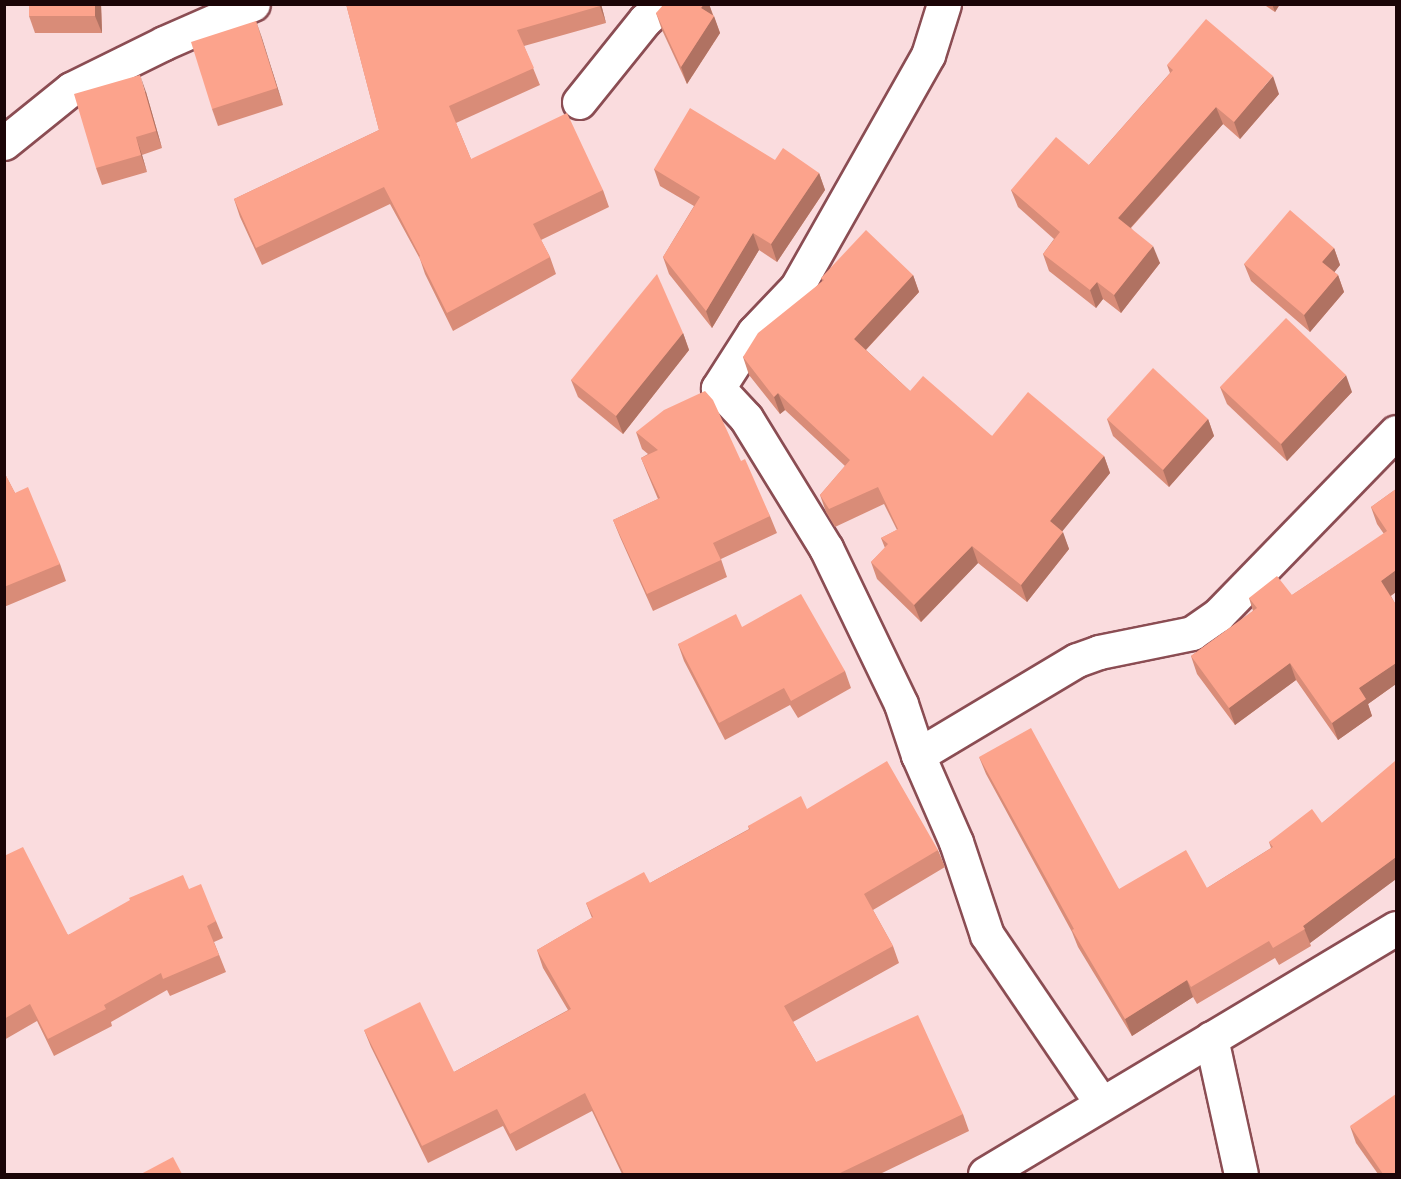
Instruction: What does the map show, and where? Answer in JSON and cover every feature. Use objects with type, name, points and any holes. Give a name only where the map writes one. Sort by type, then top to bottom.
[{"type":"street","points":[[4,142],[71,89],[164,43],[253,4]]},
{"type":"street","points":[[579,102],[645,20],[663,4]]},
{"type":"street","points":[[944,4],[927,55],[797,287],[754,332],[718,388],[746,418],[826,548],[901,704],[918,755],[956,842],[987,935],[1101,1103]]},
{"type":"street","points":[[918,755],[1077,660],[1099,652],[1192,633],[1218,615],[1396,432]]},
{"type":"street","points":[[986,1174],[1396,928]]},
{"type":"street","points":[[1211,1038],[1241,1174]]},
{"type":"building","points":[[29,4],[95,4],[95,16],[29,16]]},
{"type":"building","points":[[346,4],[599,4],[600,6],[517,30],[534,68],[449,106],[471,159],[567,113],[603,190],[533,224],[550,257],[447,313],[384,187],[256,248],[234,199],[379,130]]},
{"type":"building","points":[[664,4],[704,4],[701,8],[714,16],[681,67],[656,13]]},
{"type":"building","points":[[1206,19],[1273,76],[1234,122],[1216,107],[1118,218],[1153,246],[1114,295],[1097,282],[1090,290],[1043,254],[1060,232],[1011,190],[1056,137],[1089,165],[1173,70],[1167,65]]},
{"type":"building","points":[[256,21],[277,88],[212,109],[191,42]]},
{"type":"building","points":[[140,75],[156,131],[136,137],[141,155],[96,168],[74,94]]},
{"type":"building","points":[[690,108],[775,160],[783,148],[819,173],[771,244],[753,233],[706,311],[663,257],[700,197],[654,169]]},
{"type":"building","points":[[1290,210],[1334,248],[1322,262],[1338,275],[1304,315],[1244,264]]},
{"type":"building","points":[[866,230],[913,275],[854,339],[910,391],[923,376],[992,436],[1028,392],[1104,456],[1050,521],[1063,532],[1021,585],[972,546],[914,605],[871,562],[888,544],[881,538],[898,529],[878,487],[829,509],[820,495],[850,460],[778,393],[774,397],[743,357],[758,333],[824,280],[821,278]]},
{"type":"building","points":[[657,274],[683,333],[616,416],[571,380]]},
{"type":"building","points":[[1286,318],[1346,375],[1281,444],[1220,387]]},
{"type":"building","points":[[1153,368],[1208,419],[1163,470],[1107,419]]},
{"type":"building","points":[[705,391],[713,400],[741,461],[745,459],[770,516],[713,543],[721,560],[647,594],[613,520],[660,498],[641,458],[658,450],[636,432],[664,410]]},
{"type":"building","points":[[4,472],[15,493],[28,487],[60,564],[4,587]]},
{"type":"building","points":[[1396,489],[1396,570],[1381,581],[1396,605],[1396,663],[1359,688],[1366,699],[1332,723],[1290,663],[1229,708],[1191,656],[1257,608],[1249,598],[1277,576],[1292,595],[1387,531],[1371,507]]},
{"type":"building","points":[[801,594],[845,671],[791,701],[784,688],[719,723],[678,644],[736,614],[742,627]]},
{"type":"building","points":[[1031,728],[1119,889],[1186,850],[1207,888],[1273,847],[1269,842],[1312,809],[1322,823],[1395,761],[1396,857],[1303,926],[1305,929],[1273,948],[1269,941],[1191,987],[1187,980],[1125,1019],[1072,930],[1074,929],[979,757]]},
{"type":"building","points":[[887,761],[938,850],[864,894],[893,946],[784,1006],[816,1062],[918,1015],[963,1114],[838,1174],[624,1174],[585,1093],[510,1134],[497,1109],[422,1146],[364,1030],[420,1002],[454,1072],[571,1009],[537,950],[593,917],[586,903],[644,872],[650,883],[750,829],[748,826],[801,796],[807,809]]},
{"type":"building","points":[[23,847],[68,935],[130,900],[129,898],[183,875],[189,889],[201,884],[216,921],[207,926],[219,955],[163,979],[161,973],[104,1005],[106,1009],[48,1039],[30,1004],[4,1019],[4,856]]},
{"type":"building","points":[[1396,1094],[1396,1174],[1383,1174],[1350,1126]]},
{"type":"building","points":[[173,1157],[182,1174],[141,1174]]}]
